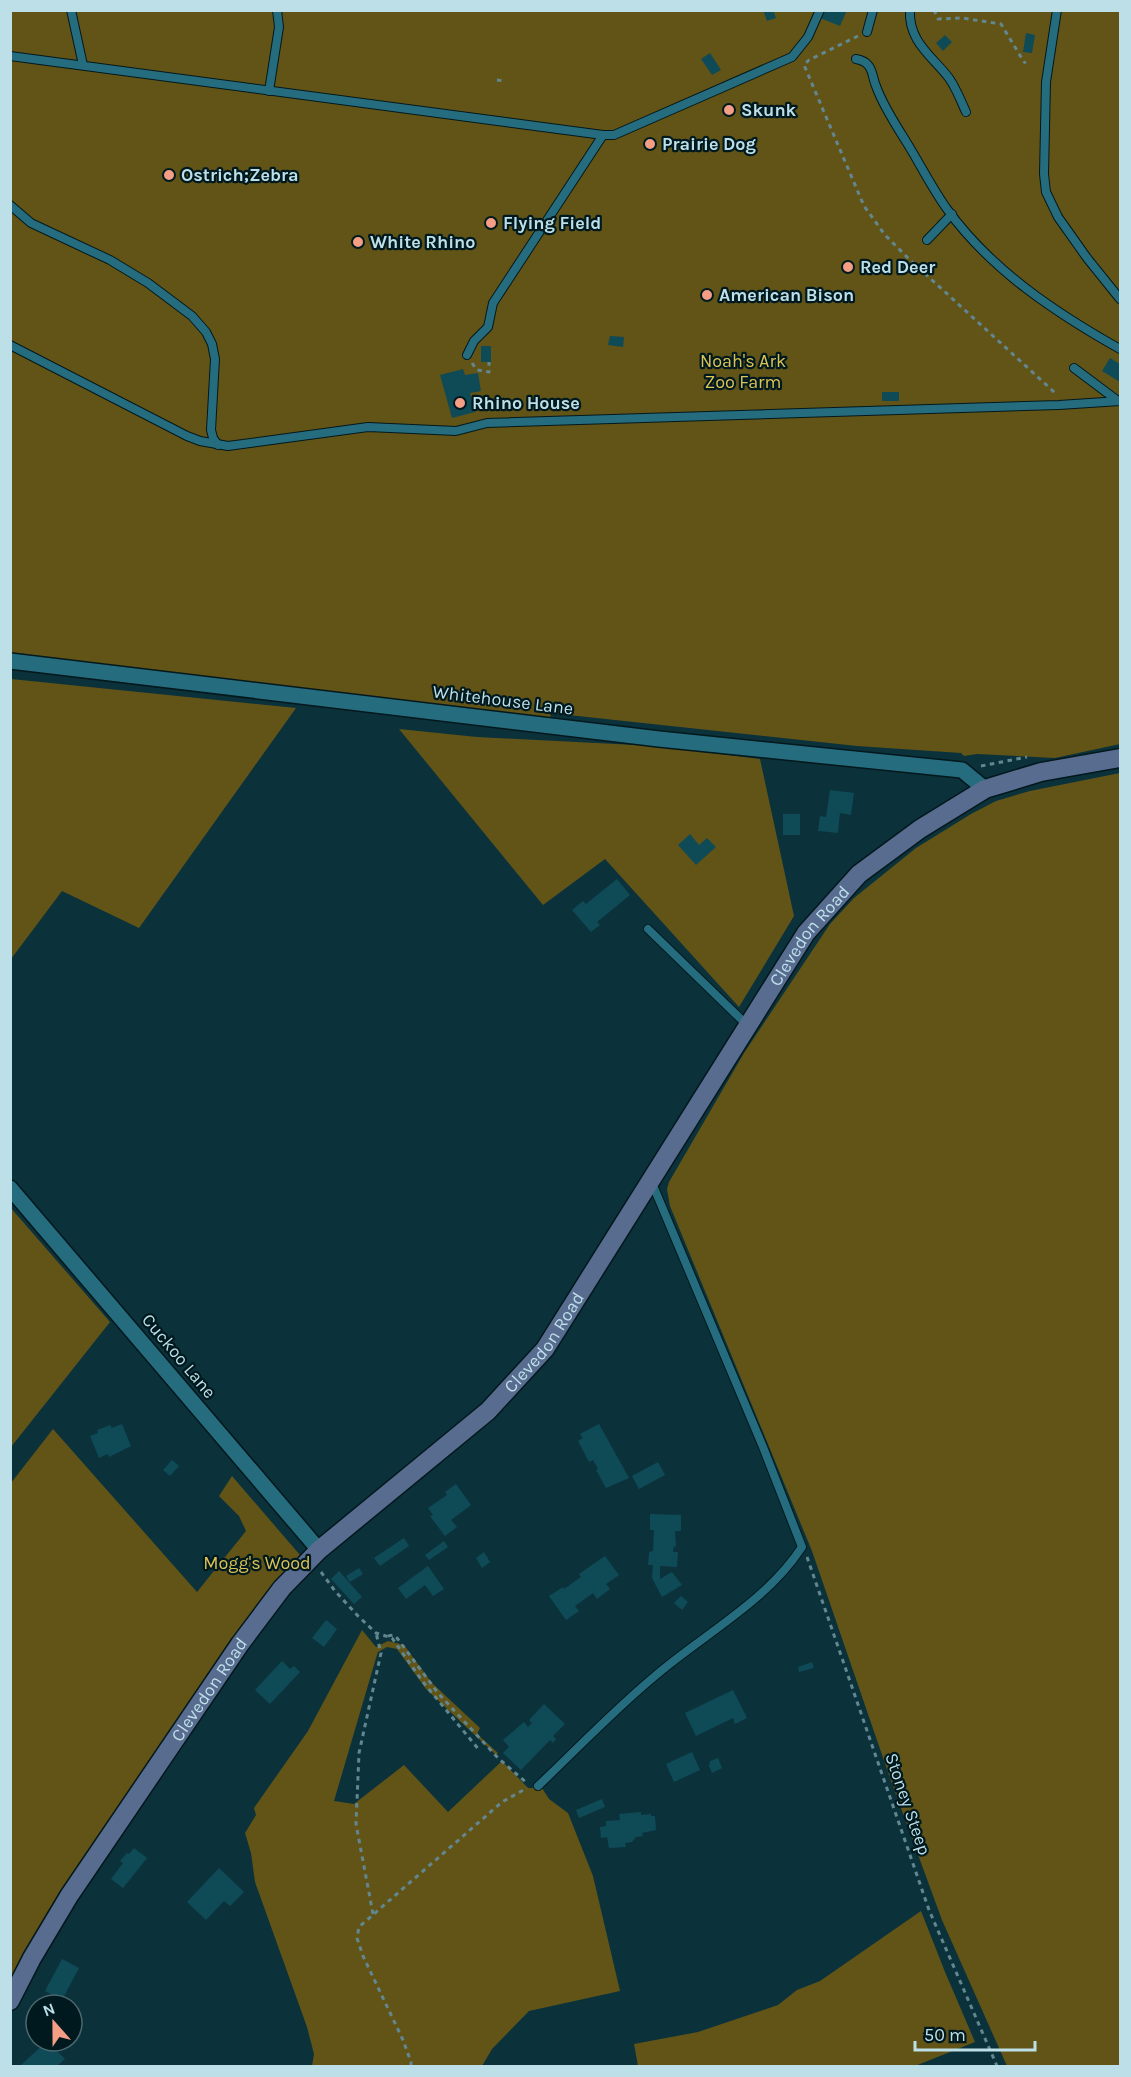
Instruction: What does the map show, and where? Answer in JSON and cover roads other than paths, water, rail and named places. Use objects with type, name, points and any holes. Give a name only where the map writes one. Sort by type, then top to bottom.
[{"type":"main road","name":"Clevedon Road","points":[[10,2001],[63,1906],[247,1635],[282,1588],[314,1554],[488,1411],[545,1349],[806,933],[859,874],[921,829],[985,789],[1041,772],[1120,758]]},
{"type":"street","name":"Whitehouse Lane","points":[[10,661],[659,739],[962,770],[985,789]]},
{"type":"street","name":"Cuckoo Lane","points":[[10,1188],[314,1554]]},
{"type":"lane","points":[[71,10],[83,65]]},
{"type":"lane","points":[[269,91],[279,27],[277,10]]},
{"type":"lane","points":[[10,56],[614,135],[792,57],[808,37],[820,10]]},
{"type":"lane","points":[[867,32],[873,10]]},
{"type":"lane","points":[[910,10],[912,31],[916,41],[950,80],[966,112]]},
{"type":"lane","points":[[1057,10],[1046,82],[1044,174],[1046,192],[1058,217],[1120,299]]},
{"type":"lane","points":[[856,59],[863,60],[870,66],[882,101],[952,214],[988,255],[1024,287],[1056,310],[1120,349]]},
{"type":"lane","points":[[467,356],[474,340],[488,327],[493,303],[603,135]]},
{"type":"lane","points":[[10,205],[31,223],[110,260],[148,283],[192,316],[206,332],[215,359],[211,430],[218,445]]},
{"type":"lane","points":[[927,240],[952,214]]},
{"type":"lane","points":[[10,345],[187,436],[228,446],[368,427],[456,430],[487,423],[1059,405],[1119,401]]},
{"type":"lane","points":[[1074,368],[1119,401]]},
{"type":"lane","points":[[648,929],[748,1026]]},
{"type":"lane","points":[[538,1786],[655,1675],[766,1588],[792,1562],[802,1547],[763,1447],[651,1181]]},
{"type":"place","name":"Skunk","points":[[729,110]]},
{"type":"place","name":"Prairie Dog","points":[[650,144]]},
{"type":"place","name":"Ostrich;Zebra","points":[[169,175]]},
{"type":"place","name":"Flying Field","points":[[491,223]]},
{"type":"place","name":"White Rhino","points":[[358,242]]},
{"type":"place","name":"Red Deer","points":[[848,267]]},
{"type":"place","name":"American Bison","points":[[707,295]]},
{"type":"place","name":"Rhino House","points":[[460,403]]},
{"type":"park label","name":"Noah's Ark Zoo Farm","points":[[743,371]]},
{"type":"park label","name":"Mogg's Wood","points":[[257,1563]]}]
